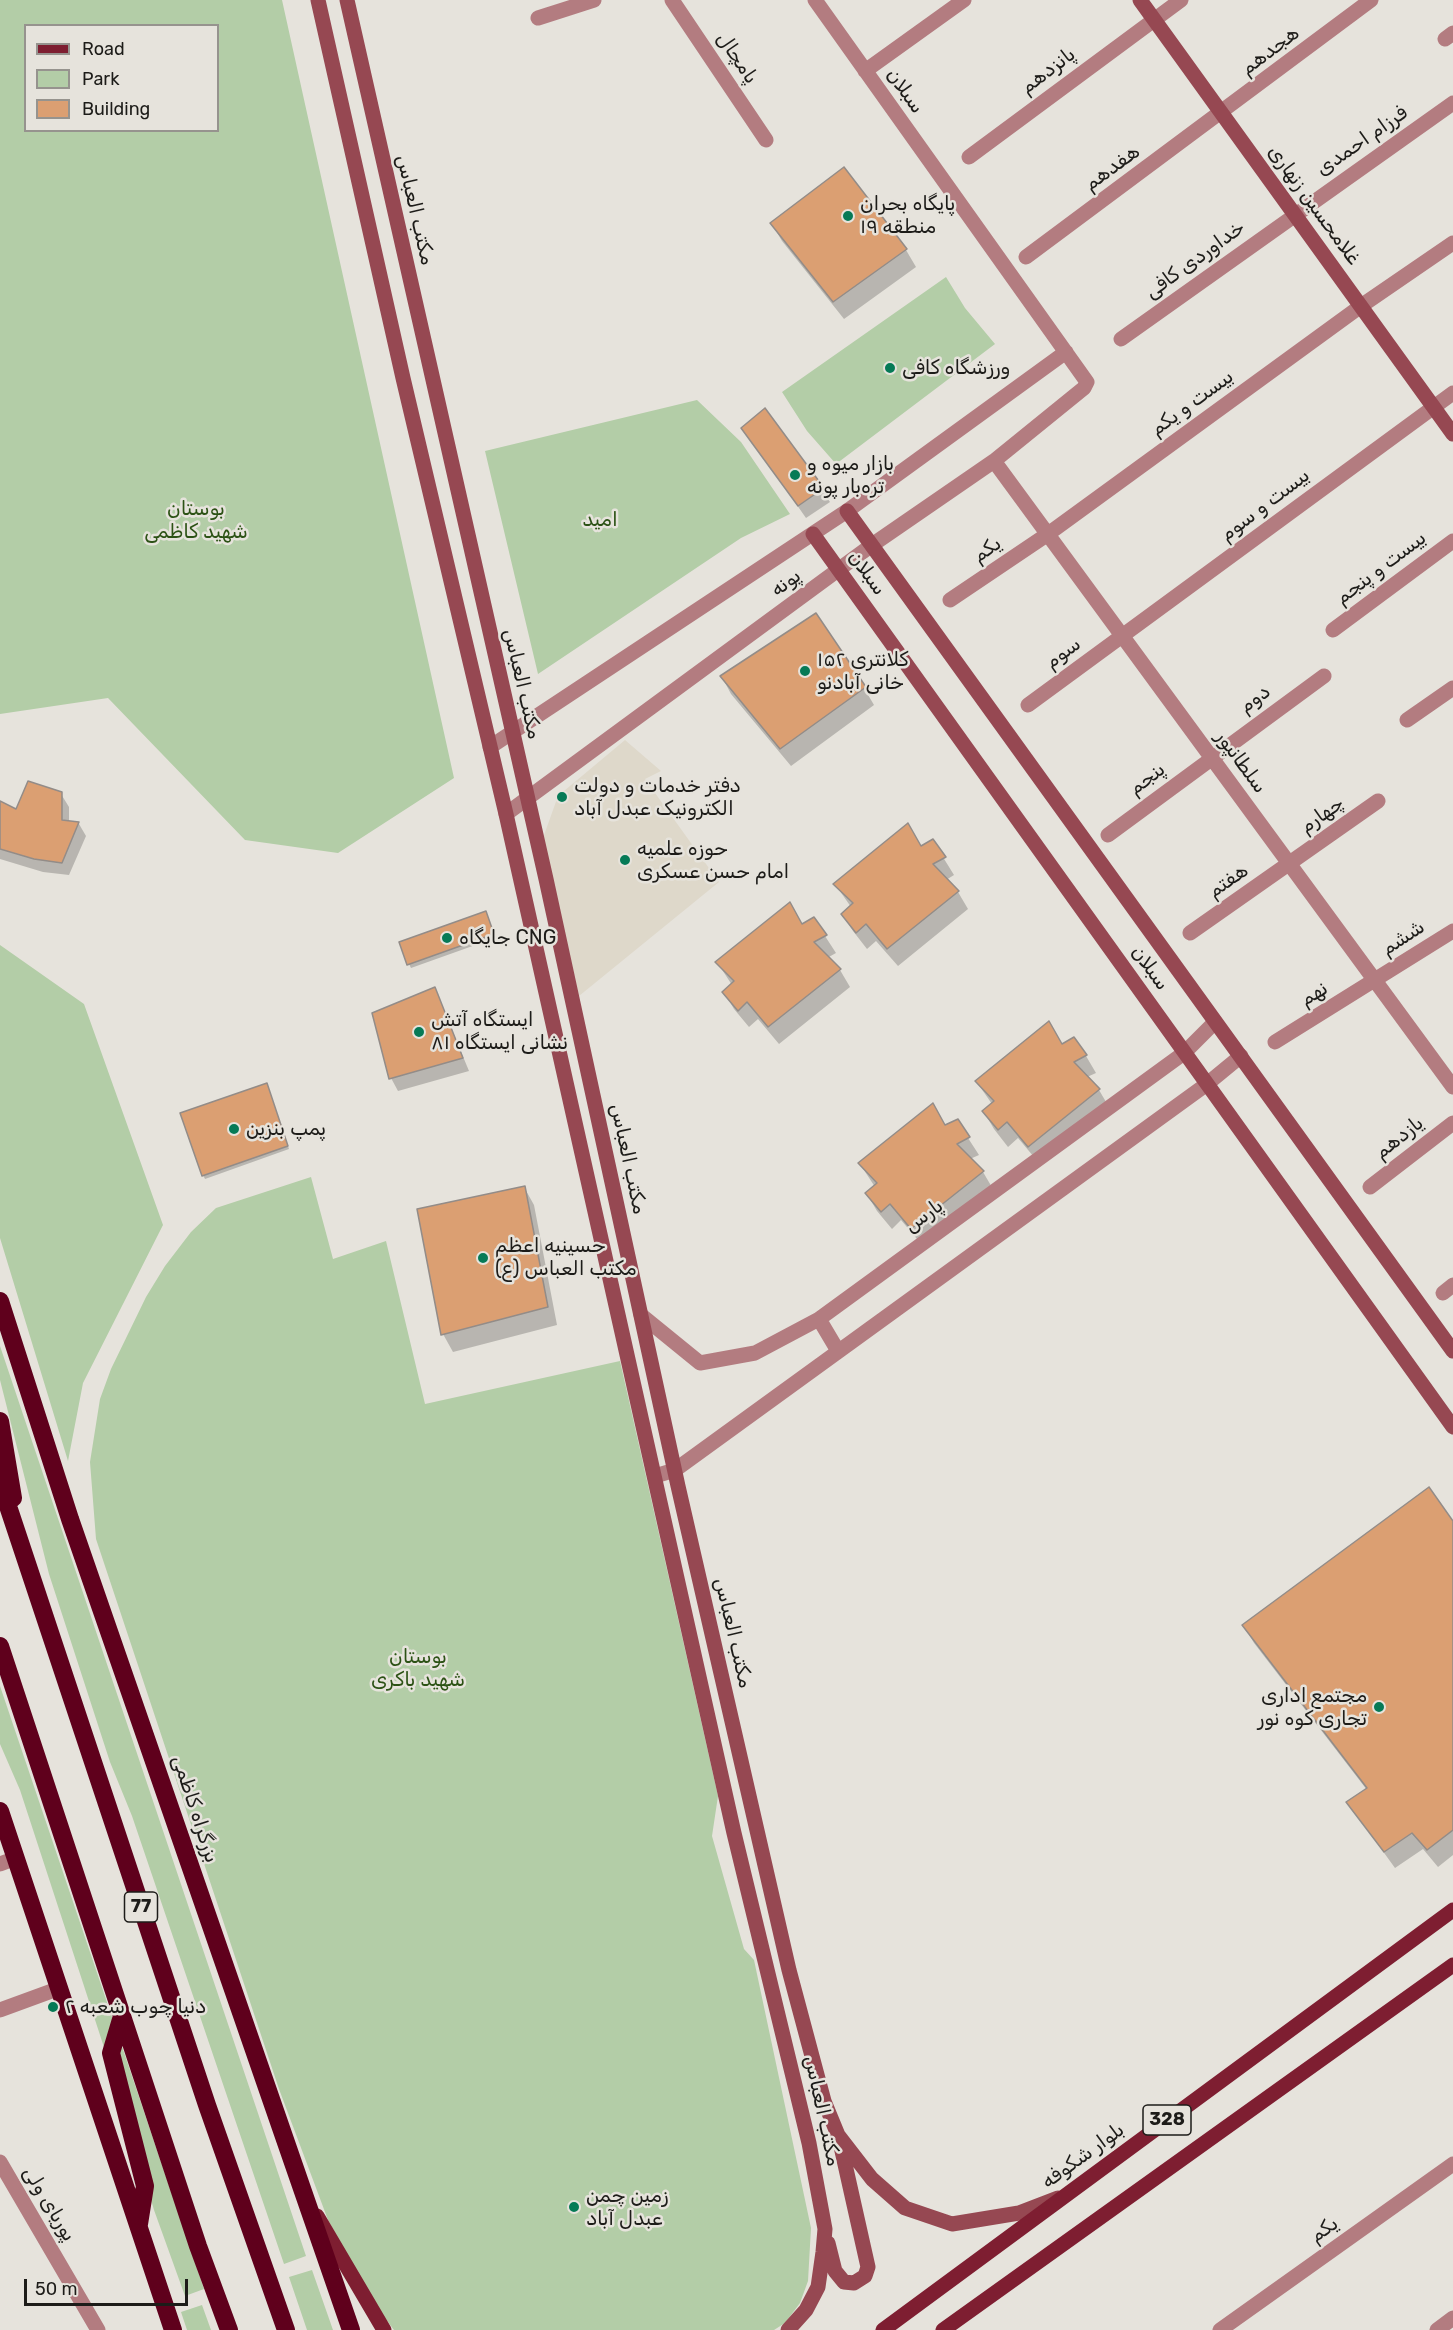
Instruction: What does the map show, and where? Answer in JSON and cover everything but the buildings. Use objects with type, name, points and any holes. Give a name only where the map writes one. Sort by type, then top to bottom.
[{"type":"highway","name":"بزرگراه کاظمی","points":[[0,1301],[70,1519],[155,1759],[240,2016],[351,2330]]},
{"type":"highway","points":[[0,1421],[18,1532]]},
{"type":"highway","name":"77","points":[[0,1482],[207,2105],[286,2330]]},
{"type":"highway","points":[[0,1646],[198,2246],[229,2330]]},
{"type":"highway","points":[[0,1811],[8,1861],[60,1988],[172,2330]]},
{"type":"highway","points":[[122,2016],[111,2053],[146,2186],[139,2229]]},
{"type":"main road","name":"غلامحسین زنهاری","points":[[1140,0],[1453,434]]},
{"type":"main road","points":[[319,5],[347,3]]},
{"type":"main road","name":"مکتب العباس","points":[[347,3],[675,1470],[789,1970],[824,2101],[838,2134],[872,2180],[905,2208],[952,2224],[1019,2213],[1063,2197]]},
{"type":"main road","name":"مکتب العباس","points":[[319,5],[506,814],[734,1833],[809,2144],[825,2229],[818,2287],[806,2310],[789,2330]]},
{"type":"main road","name":"سبلان","points":[[847,511],[1453,1351]]},
{"type":"main road","name":"سبلان","points":[[813,534],[1453,1427]]},
{"type":"main road","points":[[540,968],[563,962]]},
{"type":"main road","name":"بلوار شکوفه","points":[[882,2329],[1453,1910]]},
{"type":"main road","name":"328","points":[[943,2330],[1453,1965]]},
{"type":"main road","points":[[825,2229],[835,2271],[839,2277],[844,2282],[854,2283],[865,2276],[868,2267],[838,2134]]},
{"type":"main road","points":[[298,2183],[384,2330]]},
{"type":"street","points":[[538,18],[594,0]]},
{"type":"street","name":"پامچال","points":[[672,0],[766,140]]},
{"type":"street","name":"سبلان","points":[[815,0],[1087,382]]},
{"type":"street","points":[[865,71],[964,0]]},
{"type":"street","name":"پانزدهم","points":[[969,157],[1153,18],[1181,0]]},
{"type":"street","name":"هجدهم","points":[[1222,113],[1371,0]]},
{"type":"street","name":"فرزام احمدی","points":[[1294,214],[1453,103]]},
{"type":"street","name":"هفدهم","points":[[1026,257],[1222,113]]},
{"type":"street","name":"خداوردی کافی","points":[[1121,339],[1294,214]]},
{"type":"street","name":"بیست و یکم","points":[[1048,534],[1361,306],[1453,243]]},
{"type":"street","name":"پونه","points":[[490,747],[847,511],[1066,352]]},
{"type":"street","name":"پونه","points":[[506,814],[872,545],[994,461],[1084,388],[1087,382]]},
{"type":"street","name":"بیست و سوم","points":[[1123,636],[1453,393]]},
{"type":"street","name":"سلطانپور","points":[[994,461],[1453,1087]]},
{"type":"street","name":"یکم","points":[[950,600],[1048,534]]},
{"type":"street","name":"بیست و پنجم","points":[[1333,630],[1453,541]]},
{"type":"street","name":"سوم","points":[[1028,705],[1123,636]]},
{"type":"street","name":"دوم","points":[[1211,757],[1324,676]]},
{"type":"street","points":[[1407,720],[1453,688]]},
{"type":"street","name":"پنجم","points":[[1108,835],[1211,757]]},
{"type":"street","name":"چهارم","points":[[1289,864],[1378,801]]},
{"type":"street","name":"هفتم","points":[[1190,933],[1289,864]]},
{"type":"street","name":"ششم","points":[[1375,981],[1453,931]]},
{"type":"street","name":"نهم","points":[[1275,1042],[1375,981]]},
{"type":"street","name":"پارس","points":[[641,1315],[700,1363],[755,1353],[819,1319],[1185,1053],[1215,1022]]},
{"type":"street","points":[[655,1476],[675,1470],[1207,1084],[1240,1056]]},
{"type":"street","name":"یازدهم","points":[[1370,1187],[1453,1123]]},
{"type":"street","points":[[819,1319],[838,1351]]},
{"type":"street","points":[[0,2010],[60,1988]]},
{"type":"street","name":"پوریای ولی","points":[[0,2162],[98,2330]]},
{"type":"street","name":"یکم","points":[[1220,2330],[1453,2164]]},
{"type":"street","points":[[1437,2330],[1453,2318]]},
{"type":"shaded area","name":"حوزه علمیه امام حسن عسکری","points":[[625,740],[661,771],[645,779],[719,882],[579,996],[543,838],[558,796]]},
{"type":"green space","name":"بوستان شهید کاظمی","points":[[0,0],[282,0],[454,778],[338,853],[245,840],[108,698],[0,714]]},
{"type":"green space","name":"ورزشگاه کافی","points":[[946,277],[965,308],[995,344],[836,464],[807,431],[782,392]]},
{"type":"green space","name":"امید","points":[[697,400],[741,442],[790,514],[741,538],[538,674],[485,451]]},
{"type":"green space","points":[[0,945],[84,1004],[163,1225],[83,1383],[68,1461],[0,1238]]},
{"type":"green space","name":"بوستان شهید باکری","points":[[311,1177],[333,1259],[386,1241],[425,1404],[620,1361],[718,1796],[712,1836],[744,1949],[754,1960],[811,2228],[808,2281],[800,2303],[785,2323],[774,2330],[394,2330],[373,2302],[328,2220],[279,2089],[96,1539],[90,1462],[100,1399],[111,1369],[146,1297],[165,1266],[191,1232],[216,1208]]},
{"type":"green space","points":[[0,1346],[306,2256],[284,2264],[132,1816],[110,1762],[49,1574],[0,1380]]},
{"type":"green space","points":[[0,1686],[204,2289],[185,2296],[154,2210],[131,2130],[20,1790],[0,1744]]},
{"type":"green space","points":[[312,2270],[333,2330],[307,2330],[289,2277]]},
{"type":"green space","points":[[202,2305],[211,2330],[187,2330],[181,2312]]},
{"type":"place","name":"پایگاه بحران منطقه ۱۹","points":[[848,216]]},
{"type":"place","name":"ورزشگاه کافی","points":[[890,368]]},
{"type":"place","name":"بازار میوه و تره‌بار پونه","points":[[795,475]]},
{"type":"place","name":"کلانتری ۱۵۲ خانی آبادنو","points":[[805,671]]},
{"type":"place","name":"دفتر خدمات و دولت الکترونیک عبدل آباد","points":[[562,797]]},
{"type":"place","name":"حوزه علمیه امام حسن عسکری","points":[[625,860]]},
{"type":"place","name":"جایگاه CNG","points":[[447,938]]},
{"type":"place","name":"ایستگاه آتش نشانی ایستگاه ۸۱","points":[[419,1032]]},
{"type":"place","name":"پمپ بنزین","points":[[234,1129]]},
{"type":"place","name":"حسینیه اعظم مکتب العباس (ع)","points":[[483,1258]]},
{"type":"place","name":"مجتمع اداری تجاری کوه نور","points":[[1379,1707]]},
{"type":"place","name":"دنیا چوب شعبه ۲","points":[[53,2007]]},
{"type":"place","name":"زمین چمن عبدل آباد","points":[[574,2207]]}]
